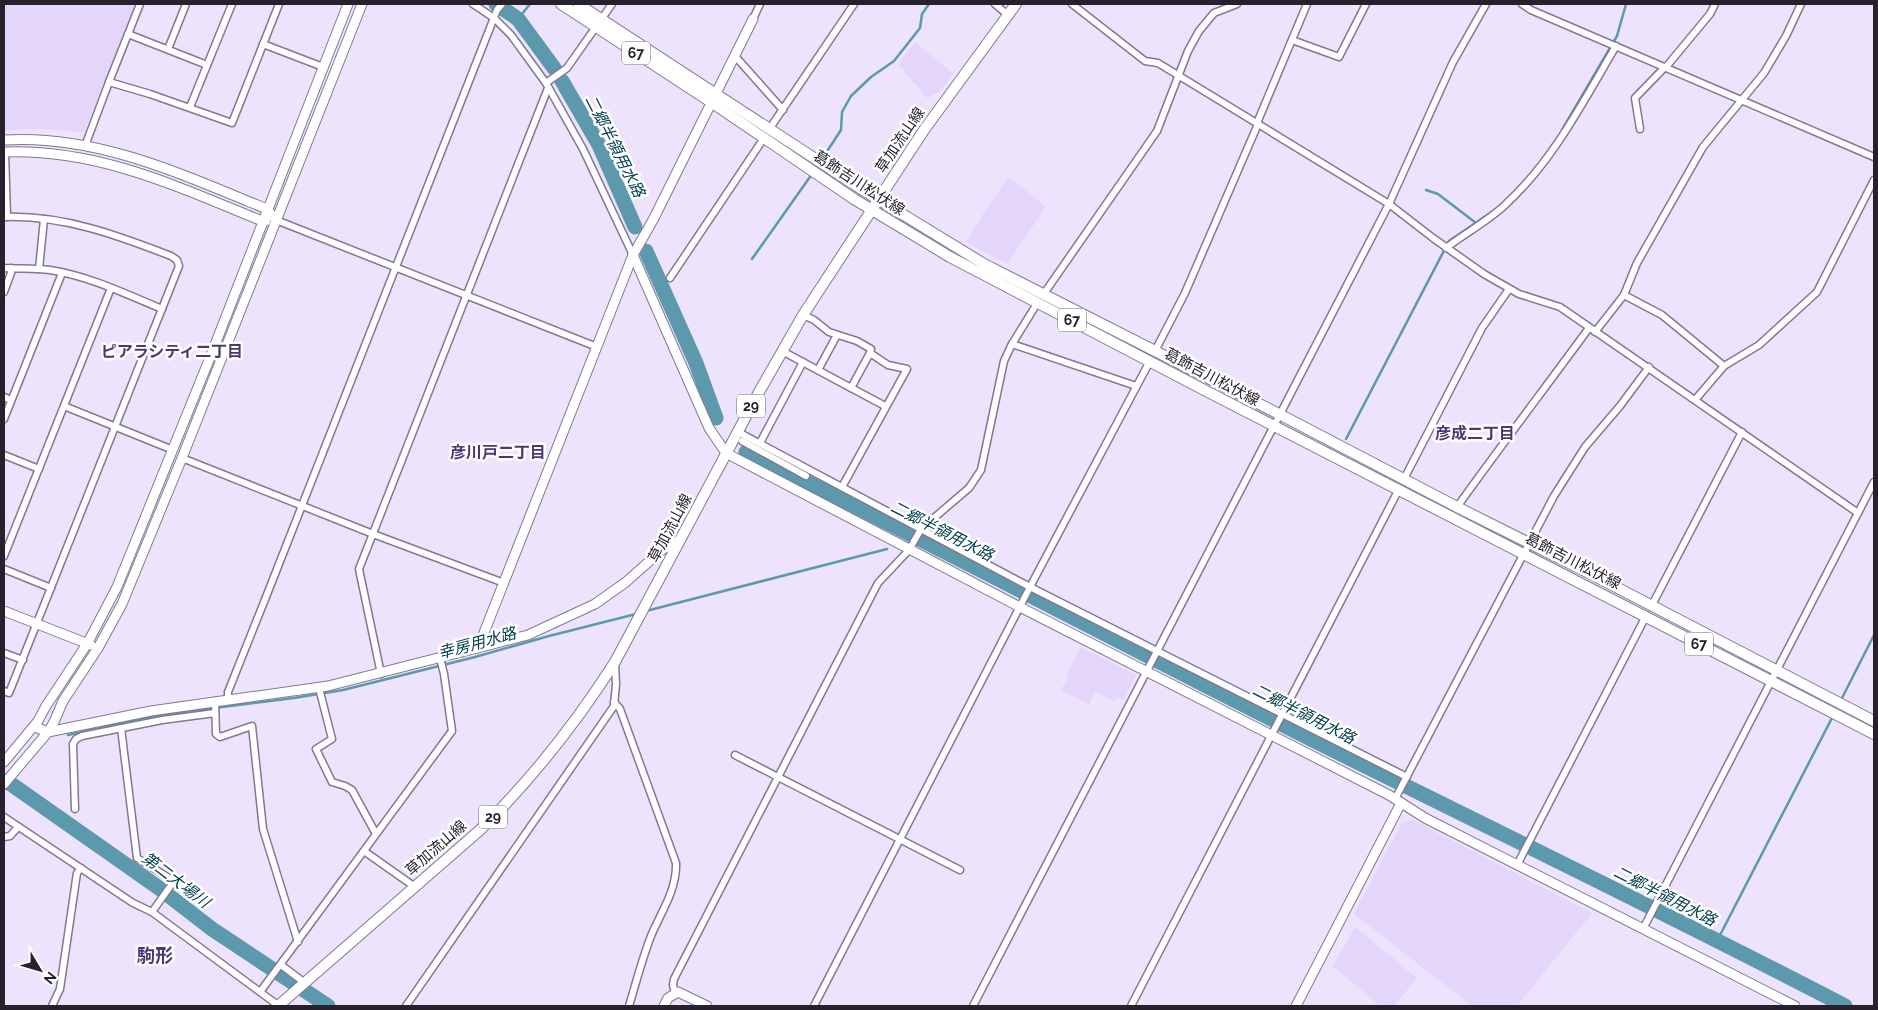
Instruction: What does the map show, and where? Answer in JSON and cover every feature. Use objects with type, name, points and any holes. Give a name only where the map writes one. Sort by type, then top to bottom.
[{"type":"main road","name":"葛飾吉川松伏線","points":[[561,4],[598,22],[714,98],[770,128],[878,200],[1041,298]]},
{"type":"main road","name":"葛飾吉川松伏線","points":[[578,4],[598,22]]},
{"type":"main road","name":"草加流山線","points":[[279,1006],[480,830],[511,800],[563,738],[615,662],[726,453],[740,436],[782,351],[803,315],[924,130],[1016,4]]},
{"type":"main road","name":"葛飾吉川松伏線","points":[[714,98],[764,138],[871,210],[950,257],[1041,298],[1153,356],[1275,426],[1401,484],[1457,507],[1529,543],[1772,681],[1874,734]]},
{"type":"main road","name":"葛飾吉川松伏線","points":[[1153,356],[1281,415],[1524,554],[1777,671],[1874,721]]},
{"type":"street","points":[[85,146],[140,4]]},
{"type":"street","points":[[168,49],[186,4]]},
{"type":"street","points":[[190,107],[232,4]]},
{"type":"street","points":[[109,82],[232,122],[279,4]]},
{"type":"street","points":[[4,762],[35,727],[46,706],[87,644],[117,587],[173,450],[348,4]]},
{"type":"street","points":[[4,784],[48,732],[63,701],[98,648],[118,612],[182,458],[362,4]]},
{"type":"street","points":[[473,4],[494,18],[521,47],[547,86],[584,149],[709,428],[726,453],[909,550],[1398,801],[1425,818],[1795,1006]]},
{"type":"street","points":[[228,700],[228,692],[497,10],[502,4]]},
{"type":"street","points":[[381,674],[359,569],[547,86],[567,68],[612,4]]},
{"type":"street","points":[[478,648],[633,255],[648,230],[760,4]]},
{"type":"street","points":[[770,128],[854,4]]},
{"type":"street","points":[[995,4],[1008,15]]},
{"type":"street","points":[[1072,4],[1145,61],[1158,63],[1389,204],[1446,248],[1484,274],[1528,298],[1560,307],[1858,513]]},
{"type":"street","points":[[675,993],[674,979],[878,583],[909,550],[921,529],[969,488],[981,470],[1004,361],[1012,344],[1041,298],[1157,131],[1192,42],[1214,13],[1237,4]]},
{"type":"street","points":[[814,1006],[1028,592],[1153,356],[1193,274],[1258,124],[1307,4]]},
{"type":"street","points":[[1292,40],[1339,58],[1366,4]]},
{"type":"street","points":[[973,1006],[1281,415],[1389,204],[1453,62],[1486,4]]},
{"type":"street","points":[[1522,4],[1531,10],[1874,157]]},
{"type":"street","points":[[1640,129],[1635,98],[1665,67],[1710,14],[1716,4]]},
{"type":"street","points":[[1457,507],[1502,443],[1592,330],[1624,295],[1637,263],[1703,147],[1743,101],[1764,73],[1786,36],[1801,4]]},
{"type":"street","points":[[128,34],[207,65]]},
{"type":"street","points":[[263,44],[323,67]]},
{"type":"street","points":[[1446,248],[1493,215],[1525,184],[1566,133],[1616,46]]},
{"type":"street","points":[[735,56],[783,110]]},
{"type":"street","points":[[670,278],[764,138]]},
{"type":"street","points":[[4,140],[56,142],[116,152],[267,209],[276,220]]},
{"type":"street","points":[[4,691],[10,693],[179,266],[177,260],[120,236],[72,222],[5,217],[4,152],[73,156],[115,165],[156,178],[262,221],[276,220],[597,347]]},
{"type":"street","points":[[1695,400],[1724,366],[1759,345],[1817,292],[1874,180]]},
{"type":"street","points":[[39,269],[44,219]]},
{"type":"street","points":[[7,268],[39,269],[62,273],[111,288],[162,309]]},
{"type":"street","points":[[4,292],[11,273],[7,268]]},
{"type":"street","points":[[4,419],[62,273]]},
{"type":"street","points":[[4,556],[111,288]]},
{"type":"street","points":[[1130,1006],[1482,328],[1509,289]]},
{"type":"street","points":[[1624,295],[1662,315],[1724,366]]},
{"type":"street","points":[[803,315],[814,320],[829,332],[858,341],[871,349],[851,388]]},
{"type":"street","points":[[818,370],[837,335]]},
{"type":"street","points":[[1012,344],[1136,386]]},
{"type":"street","points":[[782,351],[885,406]]},
{"type":"street","points":[[842,487],[907,369],[888,365],[870,353]]},
{"type":"street","points":[[760,443],[803,362]]},
{"type":"street","points":[[1296,1006],[1398,801],[1400,790],[1554,496],[1585,447],[1620,406],[1649,367]]},
{"type":"street","points":[[4,397],[11,400]]},
{"type":"street","points":[[64,406],[173,450]]},
{"type":"street","points":[[1518,865],[1742,432]]},
{"type":"street","points":[[740,436],[760,443],[921,529],[1028,592],[1158,652],[1406,780]]},
{"type":"street","points":[[740,436],[806,476]]},
{"type":"street","points":[[4,456],[39,469]]},
{"type":"street","points":[[182,458],[373,534],[504,583]]},
{"type":"street","points":[[1643,929],[1874,482]]},
{"type":"street","points":[[35,727],[48,732],[151,711],[319,688],[381,674],[528,635],[595,604],[626,582],[663,548],[680,540]]},
{"type":"street","points":[[4,569],[51,588]]},
{"type":"street","points":[[4,611],[98,648]]},
{"type":"street","points":[[4,652],[23,660]]},
{"type":"street","points":[[260,992],[452,731],[440,658]]},
{"type":"street","points":[[406,1006],[608,714],[614,702],[616,684],[615,662]]},
{"type":"street","points":[[319,688],[332,739],[316,749],[332,782],[352,790],[376,834]]},
{"type":"street","points":[[215,702],[216,734],[220,737],[252,726],[263,829],[298,942]]},
{"type":"street","points":[[614,702],[620,709],[676,863],[674,887],[651,936],[629,1006]]},
{"type":"street","points":[[76,809],[73,744],[76,739],[82,736],[162,720],[215,713]]},
{"type":"street","points":[[121,728],[137,858],[174,881],[152,912]]},
{"type":"street","points":[[735,755],[960,870]]},
{"type":"street","points":[[4,817],[133,903],[152,912],[279,1006]]},
{"type":"street","points":[[4,837],[10,836],[18,827]]},
{"type":"street","points":[[364,851],[414,887]]},
{"type":"street","points":[[52,1006],[60,989],[77,873],[81,868]]},
{"type":"street","points":[[281,965],[305,982]]},
{"type":"street","points":[[664,1006],[668,998],[675,993],[683,993],[708,1006]]},
{"type":"shaded area","points":[[4,4],[135,4],[84,132],[44,129],[4,130]]},
{"type":"shaded area","points":[[915,42],[954,74],[940,91],[927,98],[898,64]]},
{"type":"shaded area","points":[[1009,177],[1046,207],[1007,264],[966,242]]},
{"type":"shaded area","points":[[1081,647],[1136,675],[1124,700],[1117,697],[1115,701],[1095,692],[1089,704],[1061,690]]},
{"type":"shaded area","points":[[1413,820],[1592,913],[1517,1006],[1472,1006],[1354,914],[1402,823]]},
{"type":"shaded area","points":[[1355,927],[1417,978],[1394,1006],[1380,1006],[1333,966]]},
{"type":"waterway","name":"二郷半領用水路","points":[[496,4],[518,19],[554,68]]},
{"type":"waterway","points":[[518,19],[530,4]]},
{"type":"waterway","points":[[822,159],[841,130],[842,112],[851,96],[871,77],[894,61],[920,28],[922,14],[929,4]]},
{"type":"waterway","points":[[1562,130],[1617,36],[1626,4]]},
{"type":"waterway","name":"二郷半領用水路","points":[[562,81],[599,145],[635,227]]},
{"type":"waterway","points":[[752,259],[812,174]]},
{"type":"waterway","points":[[1426,190],[1438,194],[1476,223]]},
{"type":"waterway","points":[[1346,439],[1449,241],[1496,209]]},
{"type":"waterway","name":"二郷半領用水路","points":[[646,251],[696,363],[716,418]]},
{"type":"waterway","name":"二郷半領用水路","points":[[746,452],[1277,722],[1661,912],[1845,1006]]},
{"type":"waterway","name":"幸房用水路","points":[[646,611],[887,549]]},
{"type":"waterway","name":"幸房用水路","points":[[68,735],[159,715],[343,690],[636,614]]},
{"type":"waterway","points":[[1841,700],[1874,635]]},
{"type":"waterway","points":[[1717,941],[1833,716]]},
{"type":"waterway","name":"第二大場川","points":[[4,781],[11,784],[159,888],[212,929],[328,1006]]},
{"type":"district","name":"ピアラシティ二丁目","points":[[172,351]]},
{"type":"district","name":"彦成二丁目","points":[[1475,433]]},
{"type":"district","name":"彦川戸二丁目","points":[[498,452]]},
{"type":"district","name":"駒形","points":[[155,955]]}]
